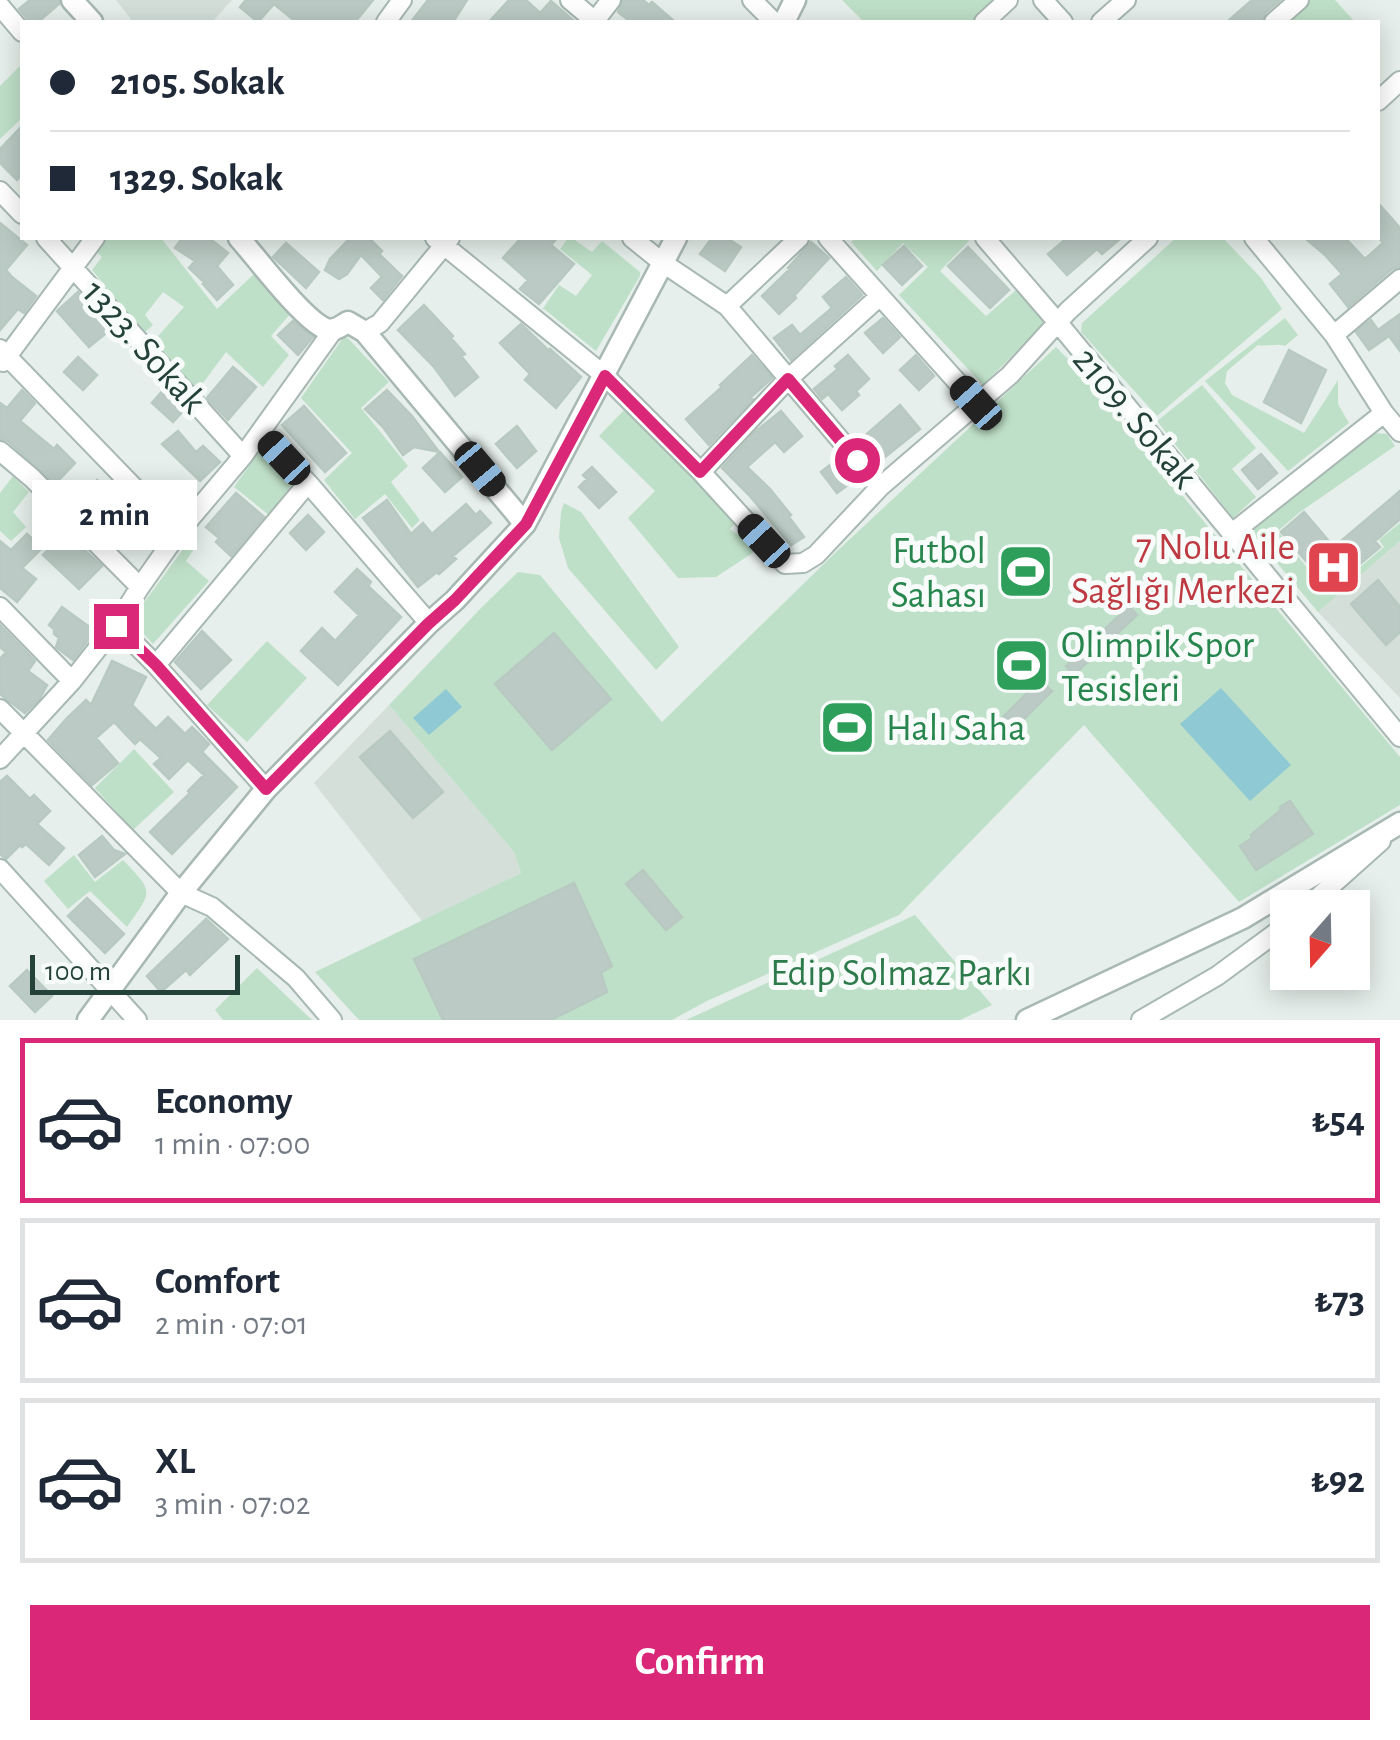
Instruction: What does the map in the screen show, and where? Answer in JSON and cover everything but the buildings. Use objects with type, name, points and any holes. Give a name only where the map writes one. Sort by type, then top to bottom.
[{"type":"street","points":[[72,0],[90,20]]},
{"type":"street","points":[[570,0],[593,20]]},
{"type":"street","points":[[752,0],[772,20]]},
{"type":"street","points":[[986,20],[1008,0]]},
{"type":"street","points":[[1043,0],[1060,20]]},
{"type":"street","points":[[1103,20],[1126,0]]},
{"type":"street","points":[[1276,20],[1299,0]]},
{"type":"street","points":[[0,6],[20,30]]},
{"type":"street","points":[[1380,100],[1400,82]]},
{"type":"street","points":[[0,190],[20,212]]},
{"type":"street","name":"1323. Sokak","points":[[48,240],[243,456]]},
{"type":"street","points":[[94,240],[3,356],[178,533]]},
{"type":"street","points":[[241,240],[300,308],[326,328],[334,329]]},
{"type":"street","points":[[634,240],[726,306],[880,487]]},
{"type":"street","points":[[88,1020],[181,893],[266,789],[526,524],[675,240]]},
{"type":"street","points":[[726,306],[797,240]]},
{"type":"street","name":"2109. Sokak","points":[[986,240],[1060,324],[1400,737]]},
{"type":"street","points":[[364,332],[380,323],[443,241],[605,376],[785,564],[803,563],[816,555],[880,487],[1010,375],[1068,311],[1146,240]]},
{"type":"street","points":[[1256,240],[1334,335],[1384,414],[1400,432]]},
{"type":"street","points":[[838,241],[880,296],[976,403]]},
{"type":"street","points":[[1334,335],[1400,279]]},
{"type":"street","points":[[700,472],[788,379],[880,296]]},
{"type":"street","points":[[0,759],[116,626],[178,533],[243,456],[334,329],[348,322],[364,332],[526,524]]},
{"type":"street","points":[[1232,533],[1384,414]]},
{"type":"street","points":[[260,433],[308,483],[428,624]]},
{"type":"street","points":[[0,450],[140,587]]},
{"type":"street","points":[[156,665],[308,483]]},
{"type":"street","points":[[0,607],[72,681]]},
{"type":"street","points":[[116,626],[156,665],[266,789]]},
{"type":"street","points":[[0,709],[181,893],[212,907],[254,942],[296,978],[332,1020]]},
{"type":"street","points":[[1326,890],[1400,824]]},
{"type":"street","points":[[1027,1020],[1243,918],[1400,824]]},
{"type":"street","points":[[0,869],[137,1020]]},
{"type":"street","points":[[1141,1020],[1217,976],[1270,937]]},
{"type":"shaded area","points":[[116,0],[232,0],[214,20],[131,20]]},
{"type":"shaded area","points":[[1400,541],[1400,698],[1318,612]]},
{"type":"shaded area","points":[[389,705],[514,852],[521,873],[422,921],[314,783]]},
{"type":"green space","points":[[842,0],[998,0],[976,20],[862,20]]},
{"type":"green space","points":[[1309,0],[1335,0],[1353,20],[1288,20]]},
{"type":"green space","points":[[20,66],[20,120],[0,139],[0,86]]},
{"type":"green space","points":[[102,240],[163,240],[217,309],[255,273],[291,313],[271,336],[289,355],[263,387],[226,352],[197,391],[151,344],[184,307],[163,292],[145,315],[153,325],[144,333],[92,270],[102,257],[94,250]]},
{"type":"green space","points":[[567,240],[575,240],[592,252],[602,241],[640,272],[596,351],[542,310],[559,285],[576,296],[592,275],[560,249]]},
{"type":"green space","points":[[968,240],[940,271],[986,316],[1016,290],[1047,321],[983,385],[899,295],[928,267],[903,243],[877,271],[851,242]]},
{"type":"green space","points":[[1174,240],[1225,240],[1261,278],[1282,309],[1157,416],[1081,332],[1082,323]]},
{"type":"green space","points":[[1285,318],[1298,335],[1285,346],[1258,345],[1227,371],[1225,383],[1232,395],[1304,433],[1338,380],[1338,404],[1349,423],[1288,471],[1205,381]]},
{"type":"green space","points":[[345,335],[389,382],[361,408],[408,466],[391,482],[420,520],[412,528],[385,494],[355,519],[324,480],[352,453],[301,398]]},
{"type":"green space","name":"Olimpik Spor Tesisleri","points":[[1056,347],[1400,757],[1400,805],[1239,902],[1084,725],[899,915],[672,1020],[359,1020],[315,972],[521,873],[514,852],[389,705],[518,572],[540,575],[662,722],[835,553]]},
{"type":"green space","points":[[1202,385],[1256,448],[1232,469],[1256,497],[1233,518],[1157,421]]},
{"type":"green space","points":[[626,408],[735,523],[730,529],[741,537],[745,533],[760,548],[716,577],[678,578],[628,518],[655,491],[599,436]]},
{"type":"green space","points":[[1375,433],[1387,434],[1395,446],[1278,531],[1328,594],[1384,547],[1379,540],[1400,523],[1400,541],[1318,612],[1252,533],[1255,522]]},
{"type":"green space","points":[[261,449],[293,483],[269,515],[234,487]]},
{"type":"green space","points":[[13,476],[29,492],[13,512],[26,527],[11,541],[0,531],[0,493]]},
{"type":"green space","points":[[564,503],[581,512],[679,647],[656,670],[568,568],[559,538]]},
{"type":"green space","points":[[187,544],[194,549],[186,561],[209,581],[153,644],[133,622],[134,616]]},
{"type":"green space","points":[[267,641],[307,678],[247,742],[207,705]]},
{"type":"green space","points":[[134,749],[174,792],[133,830],[95,788]]},
{"type":"green space","points":[[74,855],[95,882],[123,860],[141,879],[145,899],[127,927],[90,891],[68,909],[44,881]]},
{"type":"green space","name":"Edip Solmaz Parkı","points":[[915,915],[992,1005],[960,1020],[686,1020]]},
{"type":"green space","points":[[257,968],[312,1020],[223,1020],[215,1010]]},
{"type":"water","points":[[1221,688],[1291,765],[1250,801],[1180,724]]},
{"type":"water","points":[[446,689],[462,707],[429,735],[413,718]]},
{"type":"place","name":"7 Nolu Aile Sağlığı Merkezi","points":[[1334,568]]},
{"type":"place","name":"Futbol Sahası","points":[[1025,572]]},
{"type":"place","name":"Olimpik Spor Tesisleri","points":[[1022,666]]},
{"type":"place","name":"Halı Saha","points":[[847,727]]},
{"type":"route","points":[[116,626],[156,665],[266,789],[526,524],[605,376],[700,472],[788,379],[857,460]]}]
